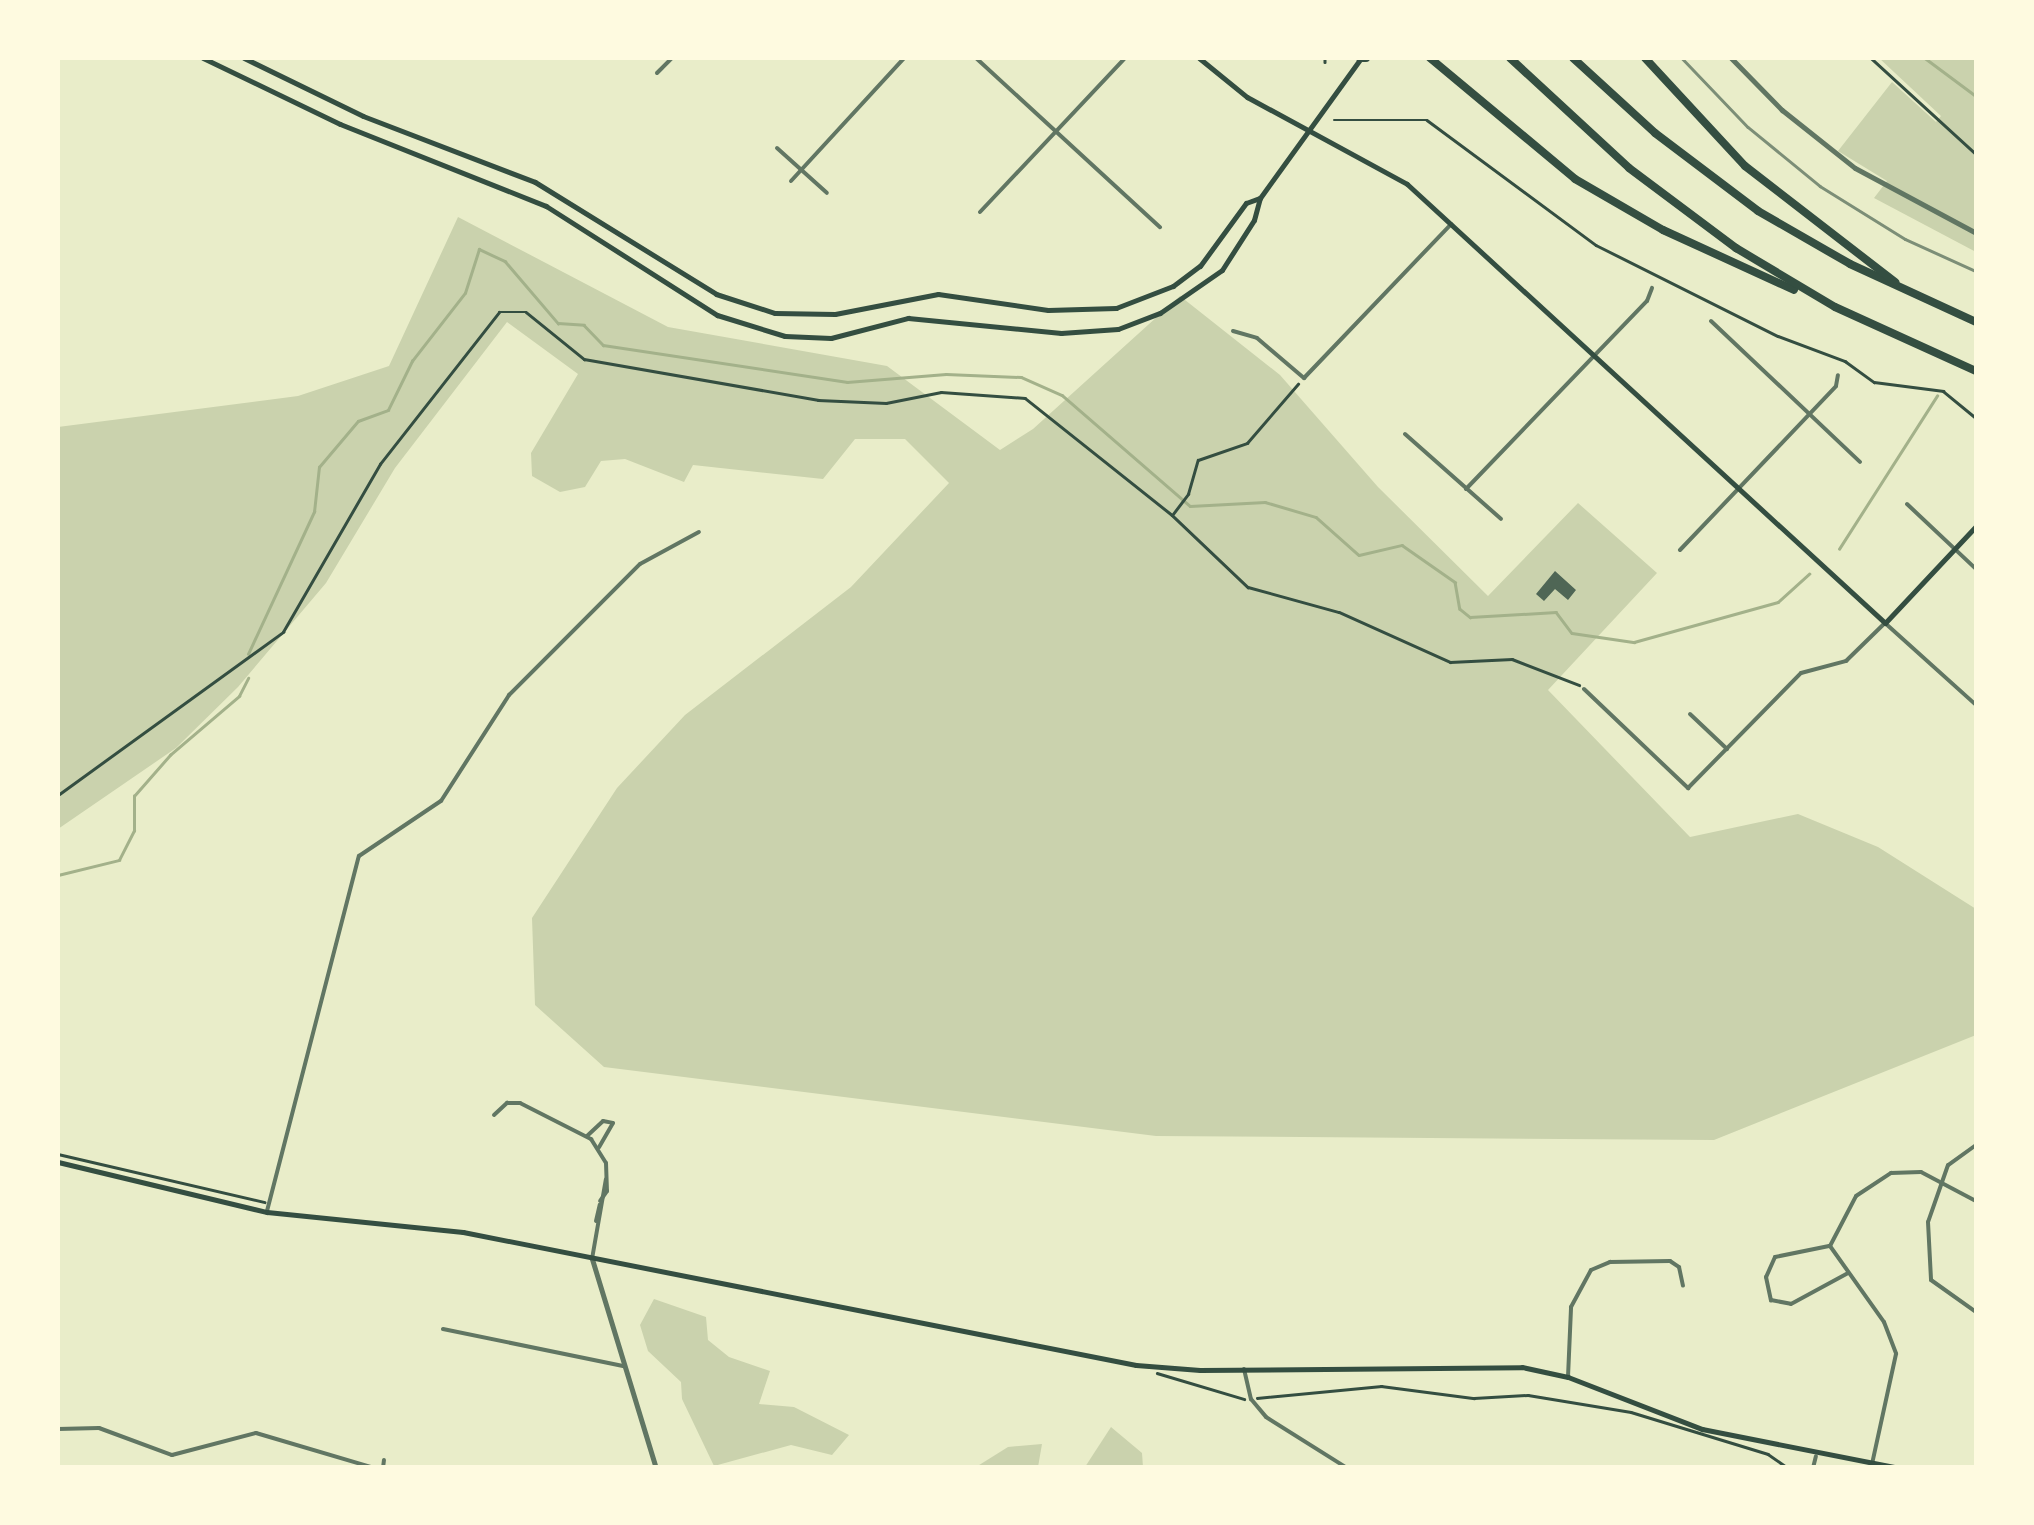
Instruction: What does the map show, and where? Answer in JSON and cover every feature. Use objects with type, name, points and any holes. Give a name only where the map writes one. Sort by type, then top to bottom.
[{"type":"highway","points":[[1510,58],[1682,210],[1835,307]]},
{"type":"highway","points":[[1573,58],[1655,133],[1758,211],[1919,299],[1976,322]]},
{"type":"highway","points":[[1645,58],[1745,166],[1824,234],[1919,299]]},
{"type":"highway","points":[[1430,59],[1575,180],[1679,238],[1976,371]]},
{"type":"main road","points":[[202,58],[356,131],[518,193],[718,315],[785,336],[831,338],[936,316],[1061,333],[1139,323],[1222,270],[1254,220],[1260,198],[1306,128],[1361,58]]},
{"type":"main road","points":[[244,58],[363,116],[535,182],[716,294],[776,313],[834,314],[938,294],[1048,310],[1116,308],[1187,276],[1223,240],[1246,202],[1260,198]]},
{"type":"main road","points":[[1199,58],[1247,97],[1396,174],[1885,622],[1976,526]]},
{"type":"main road","points":[[58,1162],[267,1212],[462,1232],[1134,1364],[1244,1369],[1473,1364],[1568,1378],[1670,1419],[1816,1456],[1899,1468]]},
{"type":"street","points":[[658,73],[672,58]]},
{"type":"street","points":[[791,181],[904,58]]},
{"type":"street","points":[[976,58],[1160,227]]},
{"type":"street","points":[[980,212],[1126,58]]},
{"type":"street","points":[[1731,58],[1832,152],[1976,233]]},
{"type":"street","points":[[777,148],[827,193]]},
{"type":"street","points":[[1233,332],[1257,338],[1304,378],[1451,224]]},
{"type":"street","points":[[1466,489],[1595,356],[1652,288]]},
{"type":"street","points":[[1710,320],[1860,462]]},
{"type":"street","points":[[1680,550],[1836,386],[1838,375]]},
{"type":"street","points":[[1405,434],[1501,519]]},
{"type":"street","points":[[1907,504],[1976,569]]},
{"type":"street","points":[[267,1212],[359,856],[441,801],[509,696],[640,564],[698,532]]},
{"type":"street","points":[[1584,689],[1688,788],[1800,673],[1846,661],[1885,622],[1976,706]]},
{"type":"street","points":[[1690,714],[1728,749]]},
{"type":"street","points":[[494,1115],[515,1102],[587,1136],[599,1147],[606,1178],[592,1258],[656,1468]]},
{"type":"street","points":[[587,1136],[603,1121],[613,1123],[599,1147]]},
{"type":"street","points":[[1976,1145],[1948,1164],[1928,1222],[1929,1273],[1940,1292],[1976,1312]]},
{"type":"street","points":[[1830,1246],[1848,1206],[1878,1179],[1912,1170],[1976,1201]]},
{"type":"street","points":[[1830,1246],[1775,1256],[1766,1276],[1771,1300],[1791,1304],[1848,1273]]},
{"type":"street","points":[[1830,1246],[1884,1322],[1896,1354],[1872,1464]]},
{"type":"street","points":[[1568,1378],[1570,1307],[1591,1270],[1610,1262],[1670,1261],[1680,1268],[1684,1286]]},
{"type":"street","points":[[443,1330],[624,1366]]},
{"type":"street","points":[[1244,1369],[1252,1398],[1266,1417],[1347,1468]]},
{"type":"street","points":[[58,1428],[99,1428],[172,1455],[256,1433],[374,1468]]},
{"type":"street","points":[[1813,1468],[1816,1456]]},
{"type":"street","points":[[383,1468],[384,1460]]},
{"type":"path","points":[[1870,58],[1976,154]]},
{"type":"path","points":[[1334,120],[1426,120],[1596,245],[1778,336],[1845,361],[1874,382],[1943,391],[1976,418]]},
{"type":"path","points":[[58,795],[283,632],[380,464],[499,312],[526,312],[584,359],[818,400],[886,402],[942,392],[1025,398],[1172,516],[1248,587],[1339,612],[1450,662],[1512,659],[1567,675],[1584,689]]},
{"type":"path","points":[[1172,516],[1188,494],[1198,460],[1247,443],[1304,378]]},
{"type":"path","points":[[58,1154],[268,1203]]},
{"type":"green space","points":[[1879,58],[1976,58],[1976,252],[1874,198],[1887,181],[1838,151],[1892,82],[1936,122],[1941,116]]},
{"type":"green space","points":[[458,217],[668,327],[887,366],[1000,450],[1033,429],[1180,296],[1280,375],[1378,487],[1488,596],[1578,503],[1657,573],[1548,690],[1690,837],[1798,814],[1878,847],[1976,909],[1976,1035],[1714,1140],[1156,1136],[604,1067],[535,1005],[532,918],[617,788],[685,715],[851,587],[949,483],[905,439],[855,439],[823,479],[693,465],[684,482],[625,459],[601,461],[585,487],[560,492],[532,476],[531,453],[578,374],[507,322],[395,468],[326,583],[238,687],[176,748],[58,829],[58,427],[298,396],[389,366]]},
{"type":"green space","points":[[654,1299],[706,1317],[708,1340],[729,1357],[770,1371],[759,1404],[794,1407],[849,1435],[832,1455],[791,1445],[714,1466],[682,1399],[681,1382],[648,1351],[640,1325]]},
{"type":"green space","points":[[1111,1427],[1142,1453],[1143,1467],[1085,1467]]},
{"type":"green space","points":[[1042,1444],[1038,1467],[976,1467],[1008,1447]]},
{"type":"building","points":[[1555,571],[1576,590],[1568,600],[1555,589],[1544,601],[1536,594]]},
{"type":"waterway","points":[[1925,58],[1976,96]]},
{"type":"waterway","points":[[248,654],[314,512],[319,467],[358,421],[388,410],[412,361],[465,293],[479,249],[505,261],[558,323],[584,325],[603,345],[847,382],[946,374],[1021,377],[1062,395],[1190,506],[1265,502],[1316,517],[1359,555],[1402,545],[1455,582],[1460,609],[1470,617],[1556,612],[1572,633],[1634,642],[1778,602],[1809,574]]},
{"type":"waterway","points":[[1839,549],[1937,396]]},
{"type":"waterway","points":[[58,875],[119,860],[134,831],[134,796],[170,755],[239,696],[248,678]]},
{"type":"railway","points":[[1682,58],[1748,127],[1820,186],[1905,239],[1976,271]]}]
